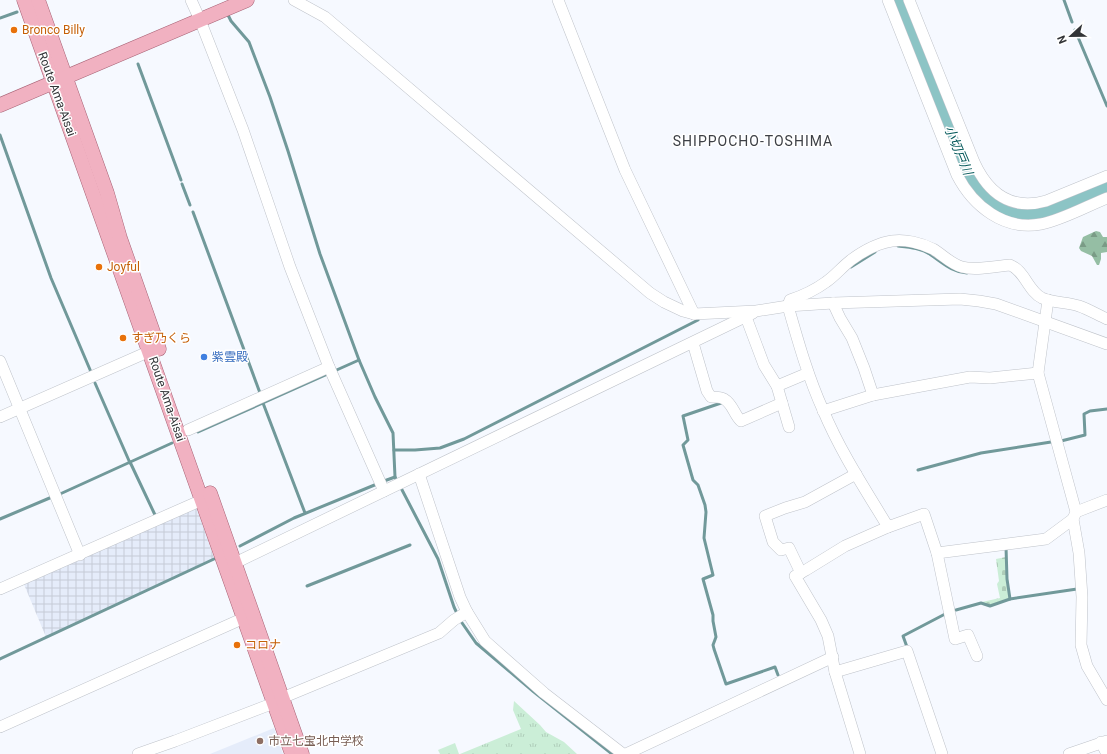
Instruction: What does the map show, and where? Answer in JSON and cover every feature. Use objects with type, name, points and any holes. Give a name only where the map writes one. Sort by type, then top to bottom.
[{"type":"main road","name":"Route Ama-Aisai","points":[[24,0],[244,618],[302,754]]},
{"type":"main road","name":"Route Ama-Aisai","points":[[38,0],[67,76],[107,193],[120,238],[235,563],[278,700],[292,754]]},
{"type":"main road","points":[[0,104],[247,0]]},
{"type":"street","points":[[190,0],[206,17],[290,267],[331,371],[394,487]]},
{"type":"street","points":[[294,0],[324,17],[650,293],[664,302],[684,311],[694,314],[751,314],[788,306],[960,299],[996,304],[1107,344]]},
{"type":"street","points":[[558,0],[625,170],[694,314]]},
{"type":"street","points":[[888,0],[957,175],[967,192],[976,202],[994,216],[1002,220],[1022,225],[1030,225],[1041,224],[1054,220],[1107,198]]},
{"type":"street","points":[[909,0],[974,162],[979,173],[996,193],[1013,202],[1035,204],[1107,176]]},
{"type":"street","points":[[888,527],[856,474],[823,411],[808,373],[788,306],[790,300],[798,298],[826,282],[851,260],[873,248],[886,242],[910,241],[933,249],[960,267],[969,268],[1010,265],[1021,274],[1035,293],[1047,303],[1079,306],[1107,320]]},
{"type":"street","points":[[833,303],[852,338],[873,395]]},
{"type":"street","points":[[1047,303],[1038,373],[1074,515],[1079,553],[1082,597],[1082,650],[1087,666],[1107,700]]},
{"type":"street","points":[[235,563],[751,314]]},
{"type":"street","points":[[751,314],[764,365],[777,386],[789,427]]},
{"type":"street","points":[[693,343],[711,397],[724,399],[729,403],[738,419],[741,421],[782,403]]},
{"type":"street","points":[[0,417],[150,351]]},
{"type":"street","points":[[0,361],[80,555]]},
{"type":"street","points":[[188,430],[331,371]]},
{"type":"street","points":[[777,386],[808,373]]},
{"type":"street","points":[[823,411],[873,395],[970,377],[990,378],[1038,373]]},
{"type":"street","points":[[419,474],[460,597],[461,616],[485,641],[544,693],[623,754]]},
{"type":"street","points":[[801,573],[789,548],[781,550],[773,542],[765,516],[805,502],[856,474]]},
{"type":"street","points":[[0,590],[202,500]]},
{"type":"street","points":[[937,553],[1046,539],[1074,515],[1107,500]]},
{"type":"street","points":[[860,754],[835,672],[828,636],[821,620],[795,576],[845,546],[888,527],[924,514],[937,553],[955,639],[968,635],[977,656]]},
{"type":"street","points":[[138,754],[175,742],[439,633],[461,616]]},
{"type":"street","points":[[0,727],[244,618]]},
{"type":"street","points":[[835,672],[907,651],[942,754]]},
{"type":"street","points":[[626,754],[832,657]]},
{"type":"street","points":[[1069,754],[1104,742],[1107,754]]},
{"type":"shaded area","points":[[191,507],[197,509],[214,558],[46,637],[23,582]]},
{"type":"shaded area","name":"市立七宝北中学校","points":[[274,728],[283,754],[210,754]]},
{"type":"green space","points":[[1096,231],[1100,232],[1103,237],[1107,237],[1107,252],[1101,253],[1099,265],[1097,265],[1092,256],[1081,251],[1079,248],[1083,237]]},
{"type":"green space","points":[[1006,557],[1006,579],[1009,599],[990,605],[982,603],[1000,598],[997,584],[999,581],[996,559]]},
{"type":"green space","points":[[514,701],[546,732],[564,742],[577,754],[460,754],[521,729],[513,710]]},
{"type":"green space","points":[[455,743],[459,754],[440,754],[438,750]]},
{"type":"waterway","name":"小切戸川","points":[[899,0],[966,170],[974,184],[992,203],[1002,209],[1026,214],[1037,214],[1107,186]]},
{"type":"waterway","points":[[1064,0],[1072,22]]},
{"type":"waterway","points":[[0,18],[17,12]]},
{"type":"waterway","points":[[227,13],[231,21],[249,42],[270,97],[320,254],[359,360],[393,433],[395,477],[397,481]]},
{"type":"waterway","points":[[1075,30],[1107,106]]},
{"type":"waterway","points":[[138,64],[181,180]]},
{"type":"waterway","points":[[0,135],[51,278],[91,372]]},
{"type":"waterway","points":[[182,184],[190,205]]},
{"type":"waterway","points":[[193,212],[260,393]]},
{"type":"waterway","points":[[898,246],[915,248],[923,251],[952,269],[967,273]]},
{"type":"waterway","points":[[851,267],[875,252]]},
{"type":"waterway","points":[[394,450],[440,448],[464,439],[698,320]]},
{"type":"waterway","points":[[198,432],[359,360]]},
{"type":"waterway","points":[[95,383],[130,463]]},
{"type":"waterway","points":[[263,403],[305,513]]},
{"type":"waterway","points":[[721,403],[683,416],[688,440],[683,445],[693,480],[698,485],[706,512],[704,538],[713,575],[703,579],[713,615],[716,637],[713,645],[726,684],[775,667],[778,675]]},
{"type":"waterway","points":[[1061,441],[1085,435],[1084,414],[1090,411],[1107,409]]},
{"type":"waterway","points":[[918,470],[981,453],[1051,442]]},
{"type":"waterway","points":[[60,494],[172,443]]},
{"type":"waterway","points":[[130,462],[156,517]]},
{"type":"waterway","points":[[384,481],[395,477]]},
{"type":"waterway","points":[[240,546],[294,518],[377,484]]},
{"type":"waterway","points":[[400,486],[438,559],[454,607],[460,620],[476,643],[534,692],[612,754]]},
{"type":"waterway","points":[[0,519],[52,497]]},
{"type":"waterway","points":[[307,586],[410,545]]},
{"type":"waterway","points":[[1006,547],[1007,579],[1010,599]]},
{"type":"waterway","points":[[0,659],[214,559]]},
{"type":"waterway","points":[[956,610],[981,603],[990,606],[1010,599],[1077,589]]},
{"type":"waterway","points":[[906,647],[903,636],[947,613]]},
{"type":"place","name":"Bronco Billy","points":[[14,30]]},
{"type":"place","name":"Joyful","points":[[99,267]]},
{"type":"place","name":"すぎ乃くら","points":[[123,338]]},
{"type":"place","name":"紫雲殿","points":[[204,357]]},
{"type":"place","name":"コロナ","points":[[237,645]]},
{"type":"place","name":"市立七宝北中学校","points":[[260,741]]},
{"type":"district","name":"SHIPPOCHO-TOSHIMA","points":[[753,141]]}]
